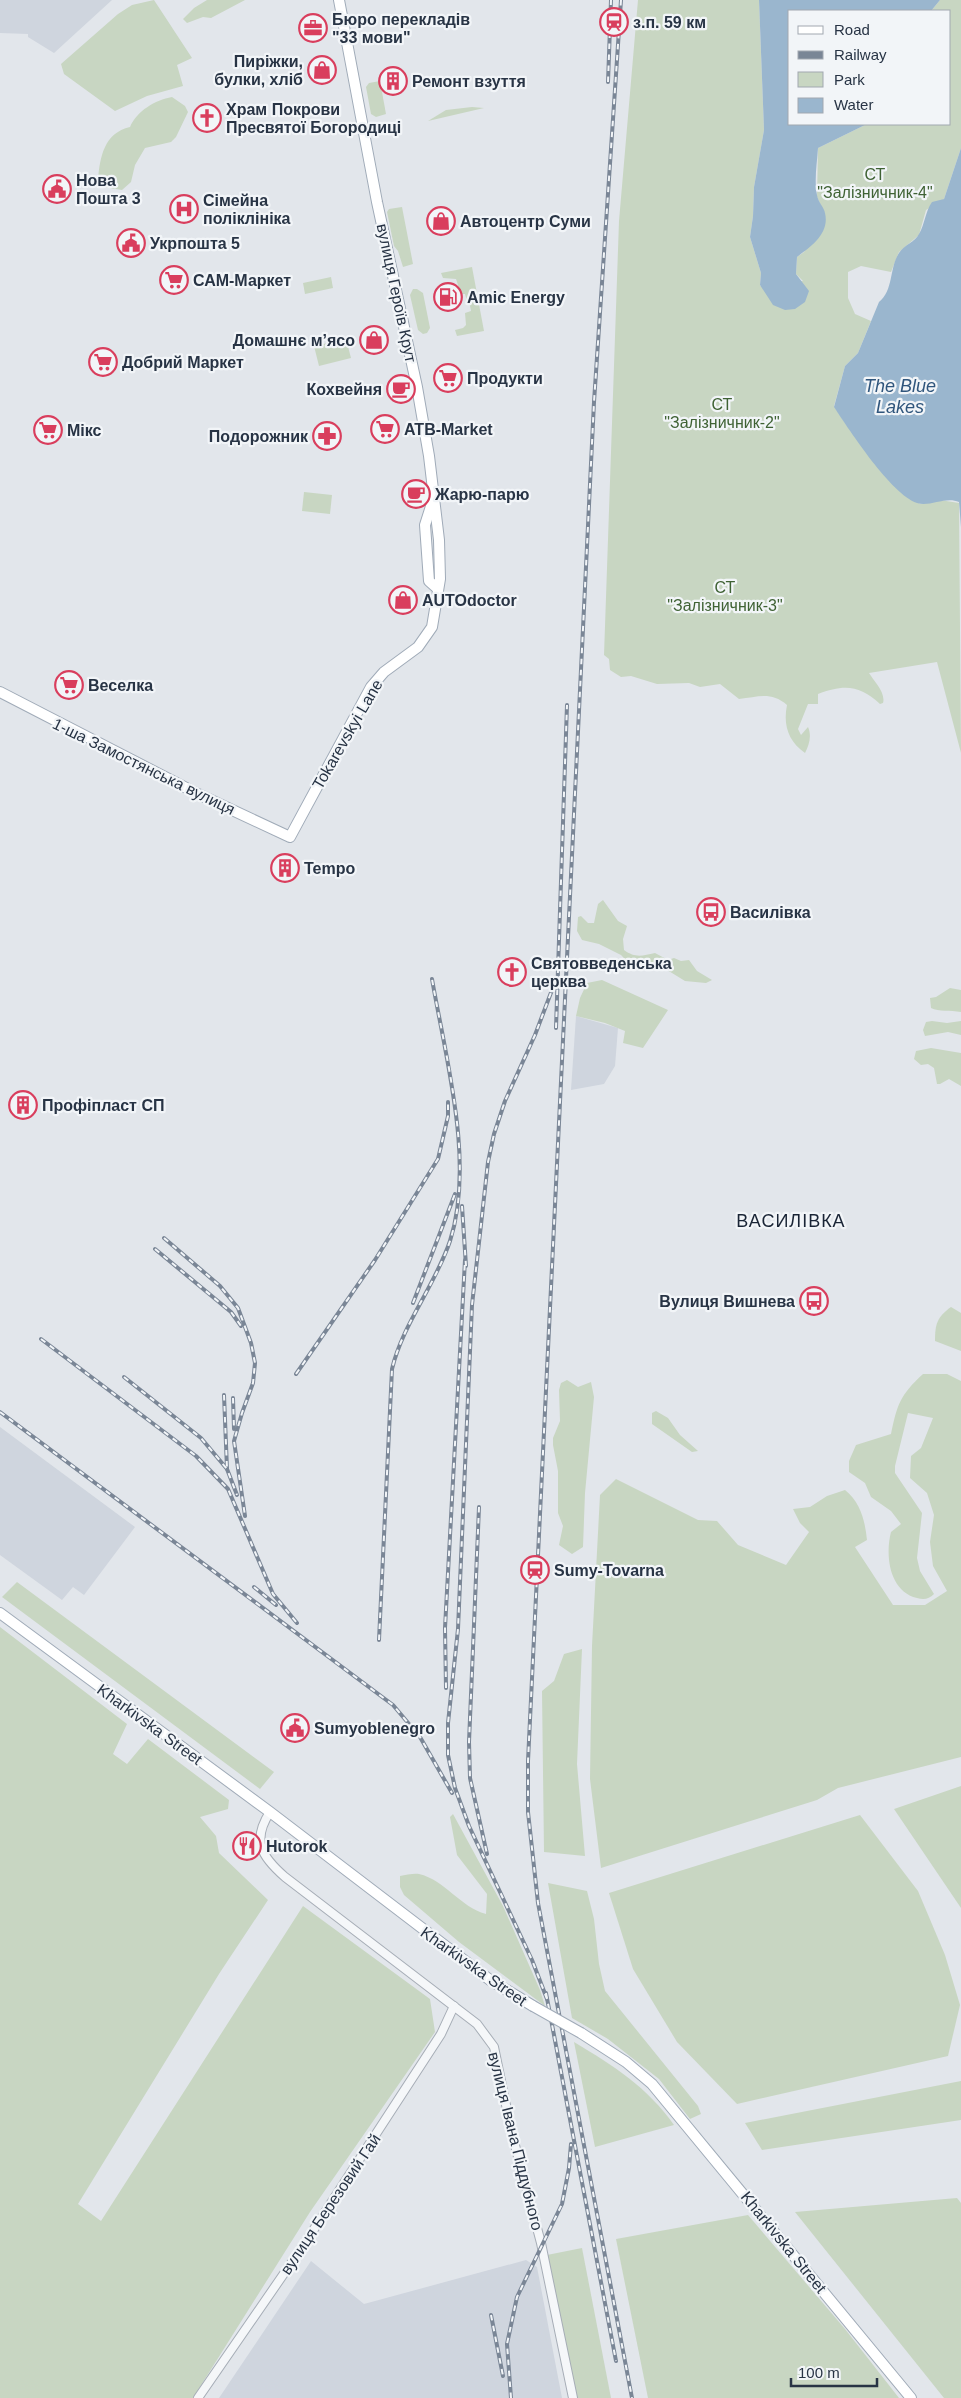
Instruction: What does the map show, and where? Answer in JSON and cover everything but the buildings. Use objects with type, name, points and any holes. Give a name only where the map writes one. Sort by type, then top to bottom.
[{"type":"main road","name":"вулиця Героїв Крут","points":[[339,0],[377,202],[417,387],[439,540],[438,589]]},
{"type":"main road","name":"Tokarevskyi Lane","points":[[290,837],[371,687],[384,672],[418,647],[432,627],[438,589]]},
{"type":"main road","name":"1-ша Замостянська вулиця","points":[[0,692],[198,794],[290,837]]},
{"type":"main road","name":"Kharkivska Street","points":[[0,1613],[270,1812],[490,1980],[582,2033],[626,2062],[652,2084],[911,2398]]},
{"type":"street","name":"вулиця Івана Піддубного","points":[[270,1812],[263,1824],[261,1833],[261,1848],[267,1861],[285,1877],[477,2024],[494,2047],[512,2134],[541,2244],[573,2398]]},
{"type":"street","name":"вулиця Березовий Гай","points":[[198,2398],[303,2246],[442,2034],[454,2006]]},
{"type":"shaded area","points":[[0,0],[112,0],[54,53],[28,37],[28,34],[0,33]]},
{"type":"shaded area","points":[[576,1016],[618,1028],[615,1066],[604,1084],[571,1090]]},
{"type":"shaded area","points":[[0,1427],[135,1527],[84,1595],[73,1587],[62,1600],[0,1555]]},
{"type":"shaded area","points":[[526,2260],[537,2267],[562,2398],[219,2398],[311,2261],[364,2304]]},
{"type":"green space","points":[[154,0],[192,58],[177,65],[183,86],[147,96],[115,111],[64,74],[61,64],[118,14],[132,5]]},
{"type":"green space","points":[[207,0],[245,0],[211,18],[203,17],[187,23],[183,19],[194,8]]},
{"type":"green space","points":[[638,0],[759,0],[764,130],[754,187],[750,237],[761,273],[760,286],[803,281],[796,274],[797,257],[804,252],[825,214],[817,197],[818,148],[865,125],[951,125],[951,10],[932,10],[940,0],[961,0],[961,148],[944,199],[926,210],[919,235],[899,252],[891,272],[861,266],[848,272],[848,298],[855,314],[871,321],[858,353],[845,366],[834,406],[847,426],[920,504],[940,500],[959,503],[961,753],[937,662],[869,673],[883,695],[883,703],[880,704],[866,693],[851,688],[836,689],[818,694],[818,704],[808,704],[798,729],[801,735],[808,727],[809,730],[810,740],[805,753],[794,743],[788,732],[786,726],[787,705],[775,698],[764,696],[739,699],[720,684],[700,687],[689,683],[657,684],[631,676],[621,677],[610,670],[609,659],[604,655],[619,221]]},
{"type":"green space","points":[[380,81],[386,114],[376,117],[371,114],[366,87],[369,83]]},
{"type":"green space","points":[[172,97],[185,106],[188,112],[176,137],[171,142],[145,148],[135,165],[131,182],[122,190],[104,187],[98,180],[102,155],[109,140],[121,130],[130,127],[137,116],[147,107]]},
{"type":"green space","points":[[472,107],[484,108],[428,121],[446,110]]},
{"type":"green space","points":[[402,207],[413,264],[403,267],[398,251],[394,246],[387,212],[389,209]]},
{"type":"green space","points":[[472,267],[484,331],[457,336],[455,330],[466,325],[465,313],[471,311],[469,301],[467,301],[465,294],[461,294],[456,279],[443,278],[441,273]]},
{"type":"green space","points":[[331,277],[333,288],[305,294],[303,283]]},
{"type":"green space","points":[[413,289],[423,293],[430,328],[427,333],[423,334],[418,330],[410,295]]},
{"type":"green space","points":[[346,339],[351,358],[319,366],[314,346]]},
{"type":"green space","points":[[304,492],[332,495],[330,514],[302,511]]},
{"type":"green space","points":[[603,900],[618,921],[627,926],[623,939],[624,950],[628,953],[642,955],[655,953],[668,960],[674,958],[681,961],[689,960],[697,971],[712,980],[706,983],[685,981],[659,965],[628,962],[621,955],[599,944],[582,940],[577,931],[578,917],[581,916],[588,923],[594,923],[598,904]]},
{"type":"green space","points":[[602,980],[668,1010],[643,1048],[623,1043],[625,1031],[605,1023],[576,1016],[580,998],[587,983]]},
{"type":"green space","points":[[950,988],[961,990],[961,1012],[931,1008],[930,998],[936,997]]},
{"type":"green space","points":[[961,1021],[961,1035],[948,1032],[925,1036],[923,1030],[926,1022],[947,1023]]},
{"type":"green space","points":[[931,1048],[961,1053],[961,1086],[949,1079],[937,1084],[934,1068],[928,1064],[921,1065],[914,1059],[916,1051]]},
{"type":"green space","points":[[951,1307],[961,1313],[961,1351],[935,1341],[938,1321]]},
{"type":"green space","points":[[923,1374],[947,1374],[961,1381],[961,1757],[838,1788],[817,1800],[601,1868],[590,1779],[592,1646],[600,1495],[616,1479],[698,1520],[717,1521],[738,1545],[786,1565],[809,1532],[800,1523],[793,1509],[810,1507],[827,1496],[845,1490],[855,1501],[865,1526],[867,1540],[855,1547],[893,1605],[925,1605],[947,1591],[933,1566],[930,1542],[934,1515],[927,1493],[910,1478],[911,1456],[921,1448],[933,1418],[908,1413],[895,1466],[895,1473],[922,1513],[917,1558],[920,1571],[934,1594],[930,1597],[926,1599],[917,1598],[900,1588],[891,1571],[889,1541],[891,1532],[901,1524],[891,1511],[871,1497],[865,1483],[849,1472],[849,1461],[856,1445],[891,1434],[895,1415],[904,1395]]},
{"type":"green space","points":[[567,1380],[578,1387],[591,1382],[594,1397],[585,1493],[583,1547],[572,1554],[559,1545],[563,1526],[558,1513],[558,1471],[553,1445],[553,1438],[560,1421],[559,1390],[561,1383]]},
{"type":"green space","points":[[656,1411],[668,1418],[680,1435],[698,1451],[692,1452],[652,1424],[652,1413]]},
{"type":"green space","points":[[17,1582],[274,1772],[260,1789],[2,1597]]},
{"type":"green space","points":[[0,1627],[127,1724],[113,1754],[127,1764],[148,1739],[229,1800],[228,1809],[200,1817],[216,1836],[219,1853],[268,1900],[219,1974],[78,2204],[101,2221],[303,1906],[430,1999],[435,2032],[310,2212],[193,2398],[0,2398]]},
{"type":"green space","points":[[582,1649],[577,1764],[585,1856],[544,1852],[542,1691],[554,1681],[564,1654]]},
{"type":"green space","points":[[961,1786],[961,1908],[894,1809]]},
{"type":"green space","points":[[453,1814],[503,1906],[540,1990],[545,2006],[459,1942],[404,1895],[400,1887],[400,1876],[419,1874],[437,1882],[468,1906],[486,1914],[487,1894],[457,1855],[450,1817]]},
{"type":"green space","points":[[860,1815],[918,1891],[945,1955],[960,2005],[948,2056],[737,2104],[677,2042],[633,1969],[609,1893]]},
{"type":"green space","points":[[548,1883],[587,1891],[594,1919],[599,1964],[605,1991],[698,2106],[701,2114],[690,2119],[659,2079],[608,2039],[572,2018]]},
{"type":"green space","points":[[574,2042],[629,2078],[653,2099],[674,2125],[595,2147]]},
{"type":"green space","points":[[961,2081],[961,2120],[762,2150],[745,2123]]},
{"type":"green space","points":[[957,2198],[961,2203],[961,2398],[944,2398],[795,2212]]},
{"type":"green space","points":[[748,2215],[845,2329],[899,2398],[648,2398],[616,2239]]},
{"type":"green space","points":[[582,2248],[611,2398],[575,2398],[547,2255]]},
{"type":"water","points":[[759,0],[940,0],[932,10],[788,10],[788,125],[865,125],[818,148],[816,189],[826,221],[822,234],[818,239],[797,257],[796,274],[809,291],[805,302],[795,309],[785,310],[773,305],[760,285],[761,273],[750,237],[754,187],[764,130]]},
{"type":"water","name":"The Blue Lakes","points":[[961,148],[961,527],[959,502],[949,500],[927,504],[917,503],[895,488],[872,461],[834,407],[845,366],[858,353],[879,302],[887,291],[896,259],[901,250],[919,234],[932,202],[944,199]]},
{"type":"railway","points":[[608,82],[611,0]]},
{"type":"railway","points":[[621,0],[594,402],[528,1761],[528,1812],[538,1903],[632,2398]]},
{"type":"railway","points":[[556,1028],[567,705]]},
{"type":"railway","points":[[379,1640],[392,1369],[411,1320],[444,1258],[457,1211],[460,1179],[456,1111],[432,979]]},
{"type":"railway","points":[[547,1999],[532,1960],[469,1826],[455,1788],[448,1755],[448,1723],[458,1629],[472,1305],[488,1162],[494,1134],[505,1101],[535,1035],[552,990]]},
{"type":"railway","points":[[296,1374],[375,1260],[438,1159],[448,1116],[448,1102]]},
{"type":"railway","points":[[413,1303],[455,1194]]},
{"type":"railway","points":[[462,1206],[466,1266]]},
{"type":"railway","points":[[164,1238],[220,1286],[238,1308],[251,1343],[255,1363],[253,1383],[234,1441],[245,1516]]},
{"type":"railway","points":[[155,1249],[231,1312],[241,1326]]},
{"type":"railway","points":[[446,1688],[445,1628],[465,1260]]},
{"type":"railway","points":[[41,1339],[196,1456],[228,1489],[273,1594],[297,1623]]},
{"type":"railway","points":[[124,1377],[201,1438],[227,1469],[237,1495]]},
{"type":"railway","points":[[224,1395],[227,1469]]},
{"type":"railway","points":[[233,1398],[234,1429]]},
{"type":"railway","points":[[0,1412],[393,1705],[420,1737],[452,1793]]},
{"type":"railway","points":[[479,1507],[469,1742],[470,1778],[487,1854]]},
{"type":"railway","points":[[254,1587],[276,1605]]},
{"type":"railway","points":[[546,1993],[616,2361]]},
{"type":"railway","points":[[511,2398],[507,2344],[517,2297],[562,2204],[569,2168],[571,2144]]},
{"type":"railway","points":[[491,2315],[503,2376]]},
{"type":"place","name":"з.п. 59 км","points":[[614,22]]},
{"type":"place","name":"Бюро перекладів \"33 мови\"","points":[[313,28]]},
{"type":"place","name":"Пиріжки, булки, хліб","points":[[322,70]]},
{"type":"place","name":"Ремонт взуття","points":[[393,81]]},
{"type":"place","name":"Храм Покрови Пресвятої Богородиці","points":[[207,118]]},
{"type":"place","name":"Нова Пошта 3","points":[[57,189]]},
{"type":"place","name":"Сімейна поліклініка","points":[[184,209]]},
{"type":"place","name":"Автоцентр Суми","points":[[441,221]]},
{"type":"place","name":"Укрпошта 5","points":[[131,243]]},
{"type":"place","name":"САМ-Маркет","points":[[174,280]]},
{"type":"place","name":"Amic Energy","points":[[448,297]]},
{"type":"place","name":"Домашнє м’ясо","points":[[374,340]]},
{"type":"place","name":"Добрий Маркет","points":[[103,362]]},
{"type":"place","name":"Продукти","points":[[448,378]]},
{"type":"place","name":"Кохвейня","points":[[401,389]]},
{"type":"place","name":"ATB-Market","points":[[385,429]]},
{"type":"place","name":"Мікс","points":[[48,430]]},
{"type":"place","name":"Подорожник","points":[[327,436]]},
{"type":"place","name":"Жарю-парю","points":[[416,494]]},
{"type":"place","name":"AUTOdoctor","points":[[403,600]]},
{"type":"place","name":"Веселка","points":[[69,685]]},
{"type":"place","name":"Tempo","points":[[285,868]]},
{"type":"place","name":"Василівка","points":[[711,912]]},
{"type":"place","name":"Святовведенська церква","points":[[512,972]]},
{"type":"place","name":"Профіпласт СП","points":[[23,1105]]},
{"type":"place","name":"Вулиця Вишнева","points":[[814,1301]]},
{"type":"place","name":"Sumy-Tovarna","points":[[535,1570]]},
{"type":"place","name":"Sumyoblenegro","points":[[295,1728]]},
{"type":"place","name":"Hutorok","points":[[247,1846]]},
{"type":"district","name":"ВАСИЛІВКА","points":[[791,1221]]},
{"type":"park label","name":"СТ \"Залізничник-4\"","points":[[875,183]]},
{"type":"park label","name":"СТ \"Залізничник-2\"","points":[[722,413]]},
{"type":"park label","name":"СТ \"Залізничник-3\"","points":[[725,596]]}]
